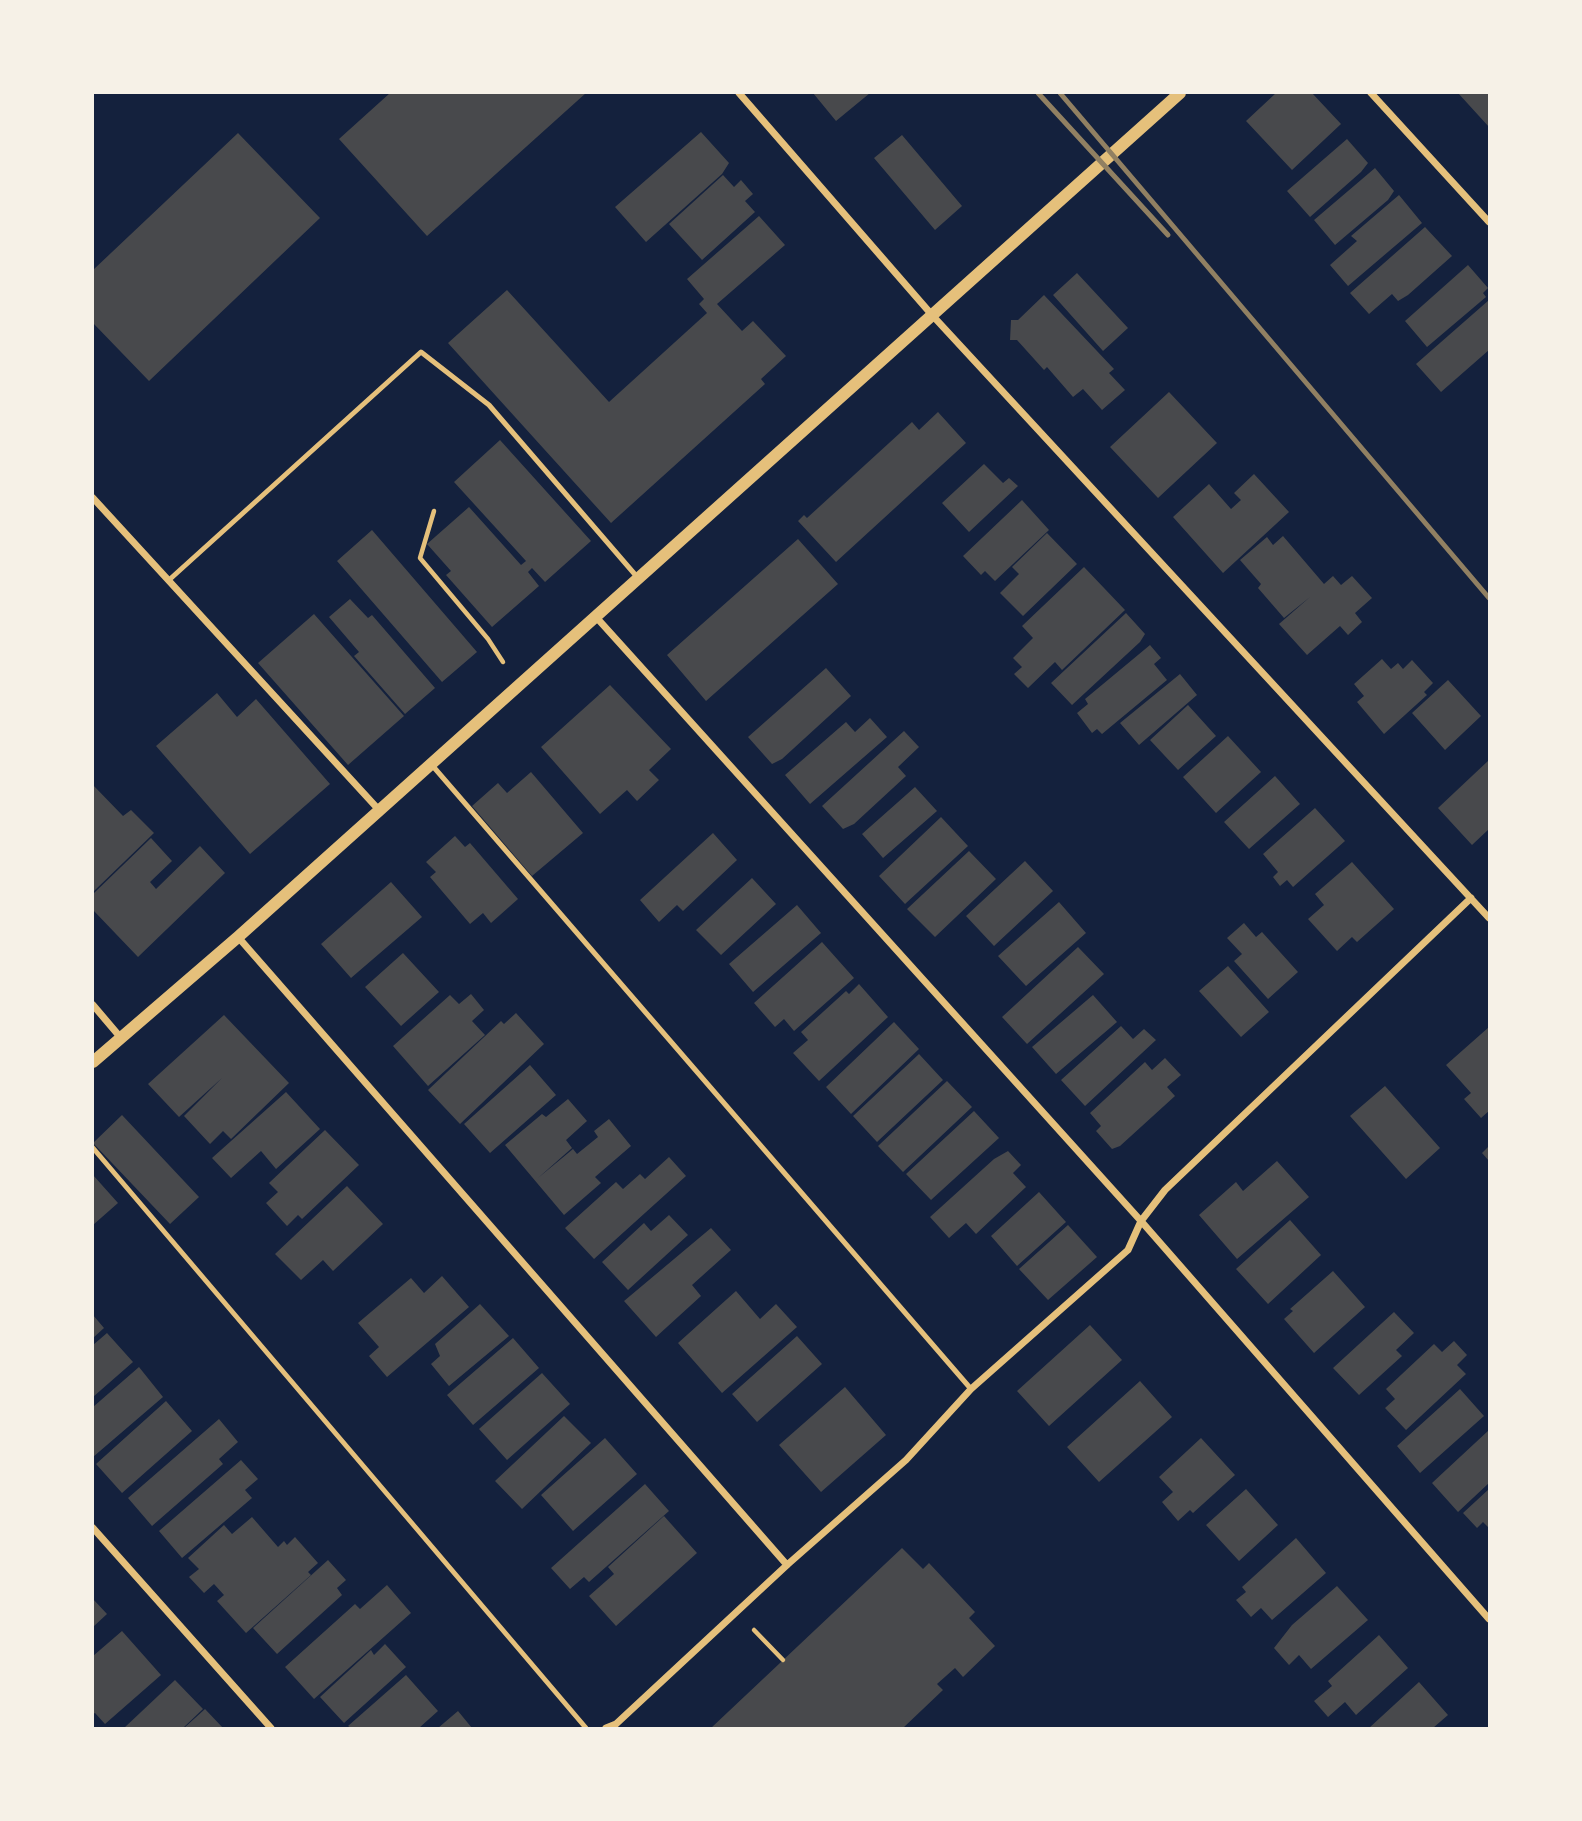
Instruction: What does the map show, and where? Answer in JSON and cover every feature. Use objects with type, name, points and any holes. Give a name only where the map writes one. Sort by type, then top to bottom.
[{"type":"street","points":[[739,93],[932,315],[1489,918]]},
{"type":"street","points":[[93,1062],[238,937],[1180,93]]},
{"type":"street","points":[[1371,93],[1489,222]]},
{"type":"street","points":[[93,498],[380,810]]},
{"type":"street","points":[[596,617],[1141,1221],[1489,1619]]},
{"type":"street","points":[[606,1728],[615,1724],[787,1565],[906,1460],[971,1389],[1128,1250],[1141,1221],[1165,1190],[1471,898]]},
{"type":"street","points":[[238,937],[787,1565]]},
{"type":"street","points":[[93,1005],[121,1038]]},
{"type":"street","points":[[93,1528],[271,1728]]},
{"type":"lane","points":[[169,580],[421,352],[489,405],[639,578]]},
{"type":"lane","points":[[432,764],[971,1389]]},
{"type":"lane","points":[[93,1148],[586,1728]]},
{"type":"path","points":[[434,511],[420,558],[488,639],[519,686]]},
{"type":"path","points":[[737,1611],[783,1660]]},
{"type":"building","points":[[390,93],[586,93],[427,236],[339,139]]},
{"type":"building","points":[[813,93],[870,93],[836,121]]},
{"type":"building","points":[[1276,93],[1312,93],[1341,124],[1292,170],[1246,121]]},
{"type":"building","points":[[1458,93],[1489,93],[1489,127]]},
{"type":"building","points":[[701,132],[729,163],[722,174],[646,242],[615,207]]},
{"type":"building","points":[[238,133],[320,218],[149,381],[93,323],[93,270]]},
{"type":"building","points":[[902,135],[962,206],[935,230],[874,158]]},
{"type":"building","points":[[1347,139],[1368,163],[1310,217],[1287,191]]},
{"type":"building","points":[[1375,168],[1394,191],[1388,200],[1335,245],[1314,220]]},
{"type":"building","points":[[723,175],[734,187],[741,180],[753,194],[745,201],[755,212],[702,260],[669,224]]},
{"type":"building","points":[[1399,195],[1422,223],[1348,286],[1330,265],[1357,241],[1351,236]]},
{"type":"building","points":[[759,216],[785,245],[717,304],[742,331],[753,321],[786,356],[761,379],[765,384],[611,523],[448,343],[507,290],[609,402],[707,313],[699,304],[704,299],[687,279]]},
{"type":"building","points":[[1425,227],[1452,256],[1408,295],[1398,301],[1392,294],[1369,314],[1350,293]]},
{"type":"building","points":[[1468,265],[1488,288],[1483,293],[1486,297],[1427,347],[1405,321]]},
{"type":"building","points":[[1077,273],[1128,328],[1103,351],[1053,295]]},
{"type":"building","points":[[1044,295],[1114,369],[1109,373],[1125,390],[1102,410],[1083,389],[1073,397],[1047,367],[1044,370],[1017,340],[1010,340],[1011,320],[1018,320]]},
{"type":"building","points":[[1489,300],[1489,350],[1441,392],[1416,364]]},
{"type":"building","points":[[1169,392],[1217,443],[1158,498],[1110,447]]},
{"type":"building","points":[[938,412],[966,443],[836,562],[798,521],[804,515],[807,518],[912,422],[919,430]]},
{"type":"building","points":[[500,440],[591,541],[545,582],[532,568],[528,572],[539,586],[492,627],[446,575],[451,571],[427,544],[469,507],[521,565],[526,561],[454,482]]},
{"type":"building","points":[[984,464],[1003,483],[1009,478],[1018,486],[969,532],[942,503]]},
{"type":"building","points":[[1254,474],[1289,512],[1223,573],[1173,517],[1209,484],[1231,509],[1241,500],[1234,493]]},
{"type":"building","points":[[1022,500],[1049,530],[995,581],[985,571],[981,575],[963,556]]},
{"type":"building","points":[[372,530],[477,652],[442,682],[337,561]]},
{"type":"building","points":[[1047,533],[1077,564],[1023,616],[1000,593],[1019,574],[1012,567]]},
{"type":"building","points":[[1283,536],[1324,584],[1333,576],[1341,585],[1352,576],[1372,598],[1355,613],[1362,622],[1348,635],[1340,626],[1307,655],[1279,624],[1310,597],[1284,618],[1258,588],[1261,584],[1240,560],[1267,537],[1273,545]]},
{"type":"building","points":[[798,539],[838,584],[706,701],[667,655]]},
{"type":"building","points":[[1084,567],[1125,610],[1062,670],[1055,662],[1028,688],[1014,674],[1022,667],[1013,658],[1033,638],[1022,626]]},
{"type":"building","points":[[350,599],[368,618],[372,615],[435,688],[405,714],[354,656],[359,652],[329,617]]},
{"type":"building","points":[[1126,613],[1145,634],[1140,642],[1072,705],[1051,683]]},
{"type":"building","points":[[314,614],[404,716],[348,765],[258,663]]},
{"type":"building","points":[[1150,645],[1161,658],[1154,664],[1167,680],[1102,734],[1097,729],[1092,733],[1077,713],[1088,704],[1085,699]]},
{"type":"building","points":[[1382,659],[1391,669],[1398,663],[1403,669],[1412,660],[1433,683],[1424,692],[1427,695],[1384,734],[1357,702],[1364,696],[1354,684]]},
{"type":"building","points":[[826,668],[851,696],[782,759],[772,764],[748,737]]},
{"type":"building","points":[[1180,674],[1197,695],[1139,745],[1120,723]]},
{"type":"building","points":[[1448,680],[1481,716],[1445,750],[1412,713]]},
{"type":"building","points":[[610,685],[671,749],[649,770],[659,780],[637,801],[627,790],[600,814],[541,747]]},
{"type":"building","points":[[217,693],[237,717],[256,699],[330,784],[250,854],[156,746]]},
{"type":"building","points":[[1188,705],[1216,736],[1178,770],[1150,740]]},
{"type":"building","points":[[870,718],[887,737],[810,804],[785,775],[846,722],[855,732]]},
{"type":"building","points":[[904,731],[919,747],[898,767],[906,776],[854,824],[843,829],[822,806]]},
{"type":"building","points":[[1228,736],[1261,772],[1216,813],[1183,777]]},
{"type":"building","points":[[1489,760],[1489,829],[1472,845],[1438,808]]},
{"type":"building","points":[[531,772],[583,833],[532,876],[472,806],[498,783],[507,793]]},
{"type":"building","points":[[1275,776],[1300,804],[1249,849],[1224,822]]},
{"type":"building","points":[[93,785],[123,816],[131,810],[154,833],[93,892]]},
{"type":"building","points":[[915,787],[937,811],[883,858],[862,834]]},
{"type":"building","points":[[1315,808],[1345,841],[1293,887],[1287,880],[1280,886],[1273,877],[1278,872],[1263,854]]},
{"type":"building","points":[[941,817],[968,846],[905,904],[879,876]]},
{"type":"building","points":[[713,833],[737,860],[683,911],[677,905],[659,922],[640,900]]},
{"type":"building","points":[[455,836],[465,847],[470,843],[518,899],[491,923],[483,913],[470,924],[430,877],[436,872],[426,862]]},
{"type":"building","points":[[151,838],[172,861],[150,882],[156,889],[200,846],[225,873],[138,957],[93,910],[93,894]]},
{"type":"building","points":[[969,851],[996,879],[935,937],[907,909]]},
{"type":"building","points":[[1025,861],[1053,891],[994,946],[966,916]]},
{"type":"building","points":[[1352,862],[1394,909],[1357,942],[1352,937],[1337,951],[1308,919],[1324,905],[1315,894]]},
{"type":"building","points":[[752,878],[776,904],[721,955],[696,930]]},
{"type":"building","points":[[391,882],[422,917],[351,978],[321,944]]},
{"type":"building","points":[[1059,902],[1086,933],[1026,986],[998,956]]},
{"type":"building","points":[[797,905],[821,933],[753,992],[729,964]]},
{"type":"building","points":[[1244,923],[1256,937],[1262,932],[1298,972],[1268,999],[1234,961],[1242,954],[1227,938]]},
{"type":"building","points":[[822,942],[854,978],[794,1031],[784,1019],[775,1027],[754,1003]]},
{"type":"building","points":[[1078,947],[1104,974],[1027,1044],[1002,1017]]},
{"type":"building","points":[[403,953],[439,992],[401,1026],[365,987]]},
{"type":"building","points":[[1228,966],[1269,1012],[1241,1037],[1199,991]]},
{"type":"building","points":[[859,984],[888,1017],[819,1081],[793,1053],[808,1040],[801,1032],[846,991],[849,994]]},
{"type":"building","points":[[471,994],[484,1010],[472,1021],[485,1035],[428,1086],[393,1046],[450,995],[459,1004]]},
{"type":"building","points":[[1093,995],[1117,1022],[1056,1074],[1032,1047]]},
{"type":"building","points":[[516,1013],[544,1044],[460,1124],[428,1090],[501,1021],[504,1024]]},
{"type":"building","points":[[224,1015],[289,1083],[231,1139],[223,1131],[210,1144],[184,1116],[222,1078],[179,1117],[148,1084]]},
{"type":"building","points":[[894,1022],[919,1049],[851,1114],[826,1087]]},
{"type":"building","points":[[1121,1026],[1133,1039],[1144,1029],[1156,1040],[1085,1106],[1061,1080]]},
{"type":"building","points":[[1489,1027],[1489,1111],[1481,1118],[1464,1099],[1471,1093],[1446,1065]]},
{"type":"building","points":[[919,1054],[943,1080],[877,1142],[853,1116]]},
{"type":"building","points":[[1165,1058],[1181,1075],[1167,1087],[1175,1096],[1120,1146],[1112,1149],[1096,1131],[1101,1126],[1090,1113],[1145,1062],[1152,1070]]},
{"type":"building","points":[[530,1065],[556,1095],[490,1153],[464,1124]]},
{"type":"building","points":[[947,1081],[972,1107],[903,1172],[878,1146]]},
{"type":"building","points":[[1385,1086],[1440,1148],[1406,1179],[1350,1116]]},
{"type":"building","points":[[286,1092],[320,1129],[276,1169],[261,1151],[231,1178],[212,1158]]},
{"type":"building","points":[[568,1099],[587,1121],[566,1140],[572,1148],[538,1178],[573,1149],[577,1154],[598,1137],[594,1131],[609,1119],[631,1146],[595,1177],[601,1183],[564,1215],[505,1145],[542,1114],[546,1117]]},
{"type":"building","points":[[974,1111],[999,1138],[931,1200],[906,1174]]},
{"type":"building","points":[[122,1115],[199,1197],[170,1224],[93,1143]]},
{"type":"building","points":[[325,1130],[359,1165],[302,1219],[298,1215],[287,1226],[266,1203],[278,1192],[269,1183]]},
{"type":"building","points":[[1489,1146],[1489,1161],[1482,1153]]},
{"type":"building","points":[[1008,1151],[1021,1165],[1013,1173],[1026,1187],[976,1234],[966,1223],[949,1238],[930,1217],[994,1159]]},
{"type":"building","points":[[669,1157],[686,1176],[594,1259],[565,1228],[616,1182],[623,1189],[640,1174],[645,1179]]},
{"type":"building","points":[[1277,1161],[1309,1197],[1237,1259],[1199,1215],[1236,1182],[1243,1191]]},
{"type":"building","points":[[93,1175],[118,1203],[93,1225]]},
{"type":"building","points":[[347,1186],[383,1224],[333,1271],[323,1260],[301,1280],[275,1254]]},
{"type":"building","points":[[1039,1192],[1066,1222],[1017,1266],[991,1236]]},
{"type":"building","points":[[669,1215],[688,1235],[628,1290],[602,1262],[644,1223],[651,1231]]},
{"type":"building","points":[[1290,1220],[1321,1255],[1268,1304],[1236,1269]]},
{"type":"building","points":[[1068,1225],[1097,1257],[1048,1300],[1019,1269]]},
{"type":"building","points":[[711,1228],[731,1250],[692,1285],[701,1296],[656,1337],[624,1301]]},
{"type":"building","points":[[1333,1271],[1365,1307],[1314,1353],[1284,1319],[1293,1311],[1290,1309]]},
{"type":"building","points":[[442,1276],[469,1307],[387,1377],[369,1356],[379,1347],[358,1323],[411,1278],[424,1293]]},
{"type":"building","points":[[736,1291],[760,1319],[776,1304],[797,1327],[722,1393],[678,1343]]},
{"type":"building","points":[[480,1304],[509,1336],[449,1386],[431,1364],[440,1356],[435,1344]]},
{"type":"building","points":[[1394,1312],[1414,1333],[1396,1350],[1402,1356],[1359,1395],[1333,1368]]},
{"type":"building","points":[[93,1315],[104,1328],[93,1338]]},
{"type":"building","points":[[1090,1325],[1122,1360],[1049,1426],[1017,1391]]},
{"type":"building","points":[[107,1333],[133,1362],[93,1397],[93,1345]]},
{"type":"building","points":[[797,1336],[822,1364],[757,1422],[732,1394]]},
{"type":"building","points":[[513,1338],[539,1368],[473,1425],[447,1395]]},
{"type":"building","points":[[1454,1341],[1467,1355],[1457,1365],[1466,1374],[1406,1430],[1385,1408],[1395,1399],[1386,1389],[1434,1344],[1442,1352]]},
{"type":"building","points":[[139,1367],[163,1397],[93,1457],[93,1407]]},
{"type":"building","points":[[542,1373],[570,1404],[507,1460],[479,1429]]},
{"type":"building","points":[[1140,1381],[1172,1417],[1099,1482],[1067,1447]]},
{"type":"building","points":[[845,1387],[886,1435],[821,1492],[779,1445]]},
{"type":"building","points":[[1460,1389],[1484,1416],[1420,1473],[1397,1446]]},
{"type":"building","points":[[166,1401],[192,1431],[122,1493],[96,1464]]},
{"type":"building","points":[[564,1416],[591,1443],[522,1509],[495,1481]]},
{"type":"building","points":[[219,1419],[238,1442],[219,1459],[223,1464],[152,1526],[128,1498]]},
{"type":"building","points":[[1489,1430],[1489,1483],[1458,1512],[1432,1483]]},
{"type":"building","points":[[605,1438],[637,1474],[573,1531],[541,1495]]},
{"type":"building","points":[[1201,1438],[1235,1475],[1193,1513],[1190,1510],[1178,1521],[1162,1502],[1173,1492],[1159,1477]]},
{"type":"building","points":[[241,1460],[258,1479],[245,1490],[252,1498],[182,1558],[159,1531]]},
{"type":"building","points":[[645,1484],[669,1511],[589,1582],[584,1577],[570,1589],[551,1568]]},
{"type":"building","points":[[1246,1489],[1278,1525],[1239,1561],[1206,1525]]},
{"type":"building","points":[[1489,1489],[1489,1528],[1483,1522],[1477,1528],[1463,1513]]},
{"type":"building","points":[[664,1516],[697,1553],[616,1626],[589,1596],[614,1574],[608,1567]]},
{"type":"building","points":[[252,1517],[278,1547],[284,1541],[287,1545],[295,1537],[318,1563],[308,1572],[311,1575],[246,1633],[217,1601],[224,1595],[214,1584],[204,1593],[189,1577],[199,1569],[188,1558],[224,1525],[232,1534]]},
{"type":"building","points":[[1296,1538],[1326,1573],[1272,1620],[1261,1608],[1251,1617],[1236,1600],[1246,1592],[1242,1587]]},
{"type":"building","points":[[902,1548],[923,1569],[929,1563],[975,1612],[969,1618],[995,1646],[963,1677],[955,1668],[937,1684],[943,1690],[903,1728],[711,1728]]},
{"type":"building","points":[[328,1560],[346,1580],[337,1588],[342,1595],[277,1654],[253,1628]]},
{"type":"building","points":[[387,1585],[411,1613],[314,1699],[285,1667],[355,1604],[360,1609]]},
{"type":"building","points":[[1337,1586],[1368,1620],[1311,1669],[1299,1655],[1289,1665],[1274,1648],[1292,1625]]},
{"type":"building","points":[[93,1599],[107,1614],[93,1627]]},
{"type":"building","points":[[122,1631],[161,1675],[105,1724],[93,1714],[93,1656]]},
{"type":"building","points":[[1379,1635],[1408,1668],[1356,1715],[1345,1702],[1328,1717],[1314,1701],[1332,1686],[1328,1681]]},
{"type":"building","points":[[385,1644],[406,1667],[344,1723],[320,1697],[371,1650],[374,1655]]},
{"type":"building","points":[[406,1675],[438,1711],[419,1728],[348,1726]]},
{"type":"building","points":[[175,1680],[203,1709],[183,1728],[124,1728]]},
{"type":"building","points":[[1419,1682],[1448,1715],[1433,1728],[1369,1728]]},
{"type":"building","points":[[205,1709],[223,1728],[184,1728]]},
{"type":"building","points":[[458,1711],[472,1728],[438,1728]]},
{"type":"railway","points":[[1038,93],[1168,235]]},
{"type":"railway","points":[[1060,93],[1489,598]]}]
